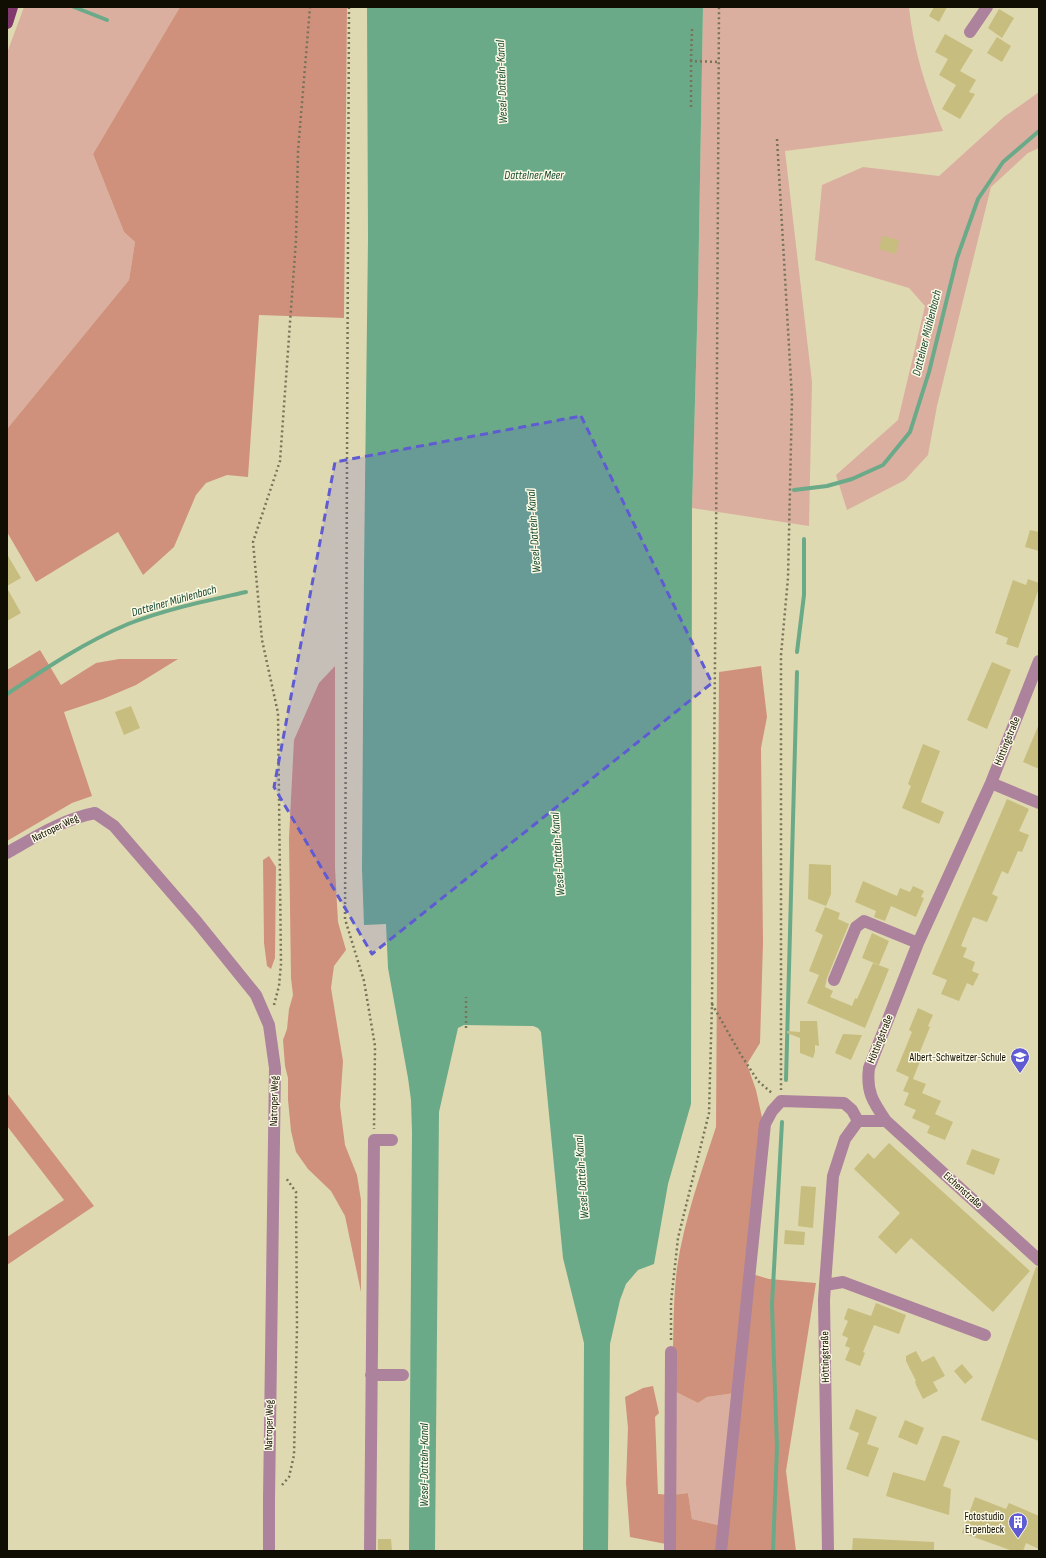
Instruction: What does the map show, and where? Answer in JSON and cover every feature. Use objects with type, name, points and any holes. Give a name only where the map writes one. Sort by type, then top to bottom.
[{"type":"main road","points":[[7,23],[12,7]]},
{"type":"street","points":[[970,32],[987,7]]},
{"type":"street","name":"Höttingstraße","points":[[886,1121],[874,1104],[867,1083],[869,1068],[918,943],[990,783],[1039,661]]},
{"type":"street","points":[[990,783],[1039,803]]},
{"type":"street","name":"Natroper Weg","points":[[7,853],[50,829],[78,816],[95,813],[114,826],[197,922],[256,995],[269,1025],[275,1068],[268,1500],[269,1551]]},
{"type":"street","points":[[834,980],[856,928],[864,922],[918,943]]},
{"type":"street","points":[[721,1551],[766,1124],[772,1111],[781,1100],[844,1103],[852,1110],[858,1121],[886,1121]]},
{"type":"street","name":"Höttingstraße","points":[[828,1551],[825,1285],[833,1176],[845,1139],[858,1121]]},
{"type":"street","name":"Eichenstraße","points":[[886,1121],[1039,1260]]},
{"type":"street","points":[[370,1551],[374,1140],[392,1140]]},
{"type":"street","points":[[825,1285],[843,1282],[985,1335]]},
{"type":"street","points":[[670,1551],[671,1352]]},
{"type":"street","points":[[371,1375],[403,1375]]},
{"type":"path","points":[[269,1025],[279,986],[282,964],[278,713],[262,640],[253,542],[280,461],[296,240],[298,151],[310,7]]},
{"type":"path","points":[[350,7],[345,919],[364,981],[375,1046],[374,1140]]},
{"type":"path","points":[[671,1352],[671,1302],[678,1238],[709,1113],[712,1003],[719,7]]},
{"type":"path","points":[[691,107],[692,28]]},
{"type":"path","points":[[691,61],[719,62]]},
{"type":"path","points":[[777,139],[792,398],[788,578],[782,655],[781,1100]]},
{"type":"path","points":[[466,997],[466,1028]]},
{"type":"path","points":[[712,1003],[740,1055],[758,1081],[781,1100]]},
{"type":"path","points":[[268,1500],[289,1477],[294,1455],[297,1328],[296,1192],[273,1161]]},
{"type":"highlighted area","points":[[581,416],[712,683],[372,954],[274,787],[335,462]]},
{"type":"shaded area","points":[[24,7],[180,7],[93,154],[124,232],[135,242],[129,280],[7,429],[7,53]]},
{"type":"shaded area","points":[[180,7],[347,7],[344,318],[259,315],[248,477],[227,475],[206,483],[196,495],[174,547],[143,575],[118,532],[36,582],[7,532],[7,429],[129,280],[135,242],[124,232],[93,154]]},
{"type":"shaded area","points":[[703,7],[909,7],[917,54],[943,131],[785,151],[812,382],[809,526],[692,508],[698,294]]},
{"type":"shaded area","points":[[1039,92],[1039,148],[1028,153],[991,187],[937,406],[928,455],[905,480],[847,510],[836,475],[898,420],[925,306],[909,288],[815,260],[822,185],[863,167],[939,176],[1004,117]]},
{"type":"shaded area","points":[[40,650],[61,685],[96,663],[119,659],[178,659],[136,685],[103,699],[64,712],[92,796],[72,803],[7,841],[7,670]]},
{"type":"shaded area","points":[[335,666],[335,868],[338,922],[346,950],[334,966],[331,988],[343,1061],[340,1106],[345,1145],[357,1175],[361,1200],[361,1292],[345,1216],[331,1191],[308,1169],[296,1152],[291,1131],[288,1100],[288,1078],[285,1066],[283,1040],[287,1029],[289,1009],[293,995],[291,978],[289,838],[294,740],[319,683]]},
{"type":"shaded area","points":[[761,666],[767,717],[761,748],[763,943],[760,1043],[747,1064],[756,1090],[763,1122],[735,1393],[707,1397],[698,1403],[672,1390],[674,1313],[675,1283],[684,1232],[716,1127],[719,672]]},
{"type":"shaded area","points":[[269,856],[276,867],[275,958],[271,969],[267,966],[264,943],[263,860]]},
{"type":"shaded area","points":[[7,1093],[94,1206],[7,1265],[7,1237],[64,1200],[7,1126]]},
{"type":"shaded area","points":[[752,1274],[769,1279],[816,1283],[786,1471],[796,1551],[722,1551]]},
{"type":"shaded area","points":[[653,1386],[659,1413],[655,1417],[658,1494],[672,1495],[688,1493],[692,1519],[722,1526],[718,1551],[671,1551],[671,1545],[630,1537],[626,1483],[628,1428],[625,1397],[643,1388]]},
{"type":"shaded area","points":[[672,1390],[698,1403],[707,1397],[735,1393],[722,1526],[692,1519],[688,1493],[672,1495]]},
{"type":"water","name":"Dattelner Meer","points":[[367,7],[703,7],[698,294],[692,508],[691,1104],[668,1184],[654,1264],[638,1270],[626,1284],[620,1300],[610,1344],[608,1551],[583,1551],[584,1343],[563,1258],[541,1032],[538,1028],[533,1026],[464,1025],[458,1028],[439,1112],[435,1551],[409,1551],[411,1100],[388,968],[386,924],[364,925],[362,869],[368,239]]},
{"type":"building","points":[[934,7],[947,7],[939,22],[929,16]]},
{"type":"building","points":[[999,9],[1014,18],[1002,38],[988,28]]},
{"type":"building","points":[[945,34],[973,50],[960,71],[976,80],[969,92],[975,94],[960,119],[942,109],[956,85],[939,75],[948,59],[935,52]]},
{"type":"building","points":[[997,37],[1011,46],[1002,62],[987,53]]},
{"type":"building","points":[[882,236],[899,240],[896,254],[879,249]]},
{"type":"building","points":[[1030,530],[1039,532],[1039,551],[1025,547]]},
{"type":"building","points":[[7,554],[21,578],[7,586]]},
{"type":"building","points":[[1028,579],[1039,583],[1039,588],[1018,648],[1006,644],[1008,638],[995,633],[1013,580],[1026,585]]},
{"type":"building","points":[[7,588],[21,613],[7,621]]},
{"type":"building","points":[[992,662],[1011,670],[987,729],[967,720]]},
{"type":"building","points":[[131,706],[140,728],[124,735],[115,712]]},
{"type":"building","points":[[1039,724],[1039,769],[1023,762]]},
{"type":"building","points":[[923,744],[940,751],[921,802],[944,812],[939,824],[902,808],[911,786],[908,784]]},
{"type":"building","points":[[1007,799],[1029,809],[1019,831],[1029,835],[1022,852],[1018,851],[1008,874],[1002,871],[992,894],[998,897],[987,922],[973,917],[961,946],[967,948],[963,957],[975,962],[972,971],[979,974],[973,986],[967,983],[959,1001],[941,994],[947,980],[932,974]]},
{"type":"building","points":[[809,864],[831,865],[831,894],[826,906],[808,899]]},
{"type":"building","points":[[863,881],[897,896],[900,888],[910,892],[913,886],[924,891],[921,897],[924,898],[916,917],[891,906],[885,921],[874,917],[876,911],[855,902]]},
{"type":"building","points":[[825,907],[840,913],[838,919],[849,924],[827,978],[825,987],[833,991],[830,997],[852,1006],[855,998],[857,999],[873,963],[889,969],[865,1028],[807,1003],[819,975],[809,971],[823,935],[815,931]]},
{"type":"building","points":[[872,933],[889,941],[879,965],[862,958]]},
{"type":"building","points":[[918,1008],[933,1015],[928,1026],[930,1027],[919,1054],[922,1056],[913,1079],[926,1084],[922,1093],[941,1101],[935,1114],[953,1122],[945,1140],[927,1133],[930,1126],[912,1118],[916,1110],[904,1105],[909,1093],[903,1091],[909,1077],[896,1071],[912,1032],[909,1030]]},
{"type":"building","points":[[800,1021],[817,1021],[819,1046],[815,1045],[813,1058],[800,1053],[800,1038],[787,1033],[787,1031],[800,1032]]},
{"type":"building","points":[[843,1034],[862,1035],[851,1060],[835,1053]]},
{"type":"building","points":[[889,1143],[1030,1271],[993,1312],[911,1238],[896,1254],[878,1237],[900,1213],[854,1169],[868,1153],[874,1159]]},
{"type":"building","points":[[972,1149],[1000,1159],[994,1175],[966,1164]]},
{"type":"building","points":[[801,1186],[816,1187],[813,1228],[798,1226]]},
{"type":"building","points":[[785,1230],[805,1232],[804,1245],[784,1244]]},
{"type":"building","points":[[1036,1267],[1039,1267],[1039,1441],[981,1420]]},
{"type":"building","points":[[876,1303],[906,1315],[899,1334],[874,1325],[863,1352],[865,1353],[860,1366],[845,1360],[850,1348],[845,1346],[848,1338],[842,1335],[848,1321],[844,1319],[848,1308],[871,1316]]},
{"type":"building","points":[[916,1351],[922,1362],[934,1356],[945,1376],[933,1382],[938,1391],[923,1399],[906,1361],[906,1356]]},
{"type":"building","points":[[962,1364],[973,1377],[965,1384],[954,1371]]},
{"type":"building","points":[[856,1409],[877,1417],[867,1444],[879,1448],[868,1477],[846,1469],[859,1433],[849,1429]]},
{"type":"building","points":[[905,1420],[924,1428],[917,1445],[898,1437]]},
{"type":"building","points":[[942,1436],[960,1441],[943,1486],[951,1489],[949,1515],[886,1496],[893,1472],[925,1481]]},
{"type":"building","points":[[975,1497],[1006,1509],[1009,1503],[1039,1516],[1039,1549],[1026,1543],[1023,1551],[1013,1551],[962,1533]]},
{"type":"building","points":[[853,1538],[934,1542],[934,1551],[852,1551]]},
{"type":"building","points":[[378,1539],[391,1539],[392,1551],[378,1551]]},
{"type":"waterway","points":[[74,7],[107,20]]},
{"type":"waterway","name":"Dattelner Mühlenbach","points":[[794,490],[827,486],[852,479],[883,465],[910,432],[929,372],[957,258],[978,199],[1003,162],[1039,131]]},
{"type":"waterway","points":[[797,652],[804,595],[804,539]]},
{"type":"waterway","name":"Dattelner Mühlenbach","points":[[7,694],[81,647],[128,624],[171,610],[246,592]]},
{"type":"waterway","points":[[786,1080],[797,672]]},
{"type":"waterway","points":[[773,1551],[777,1447],[772,1305],[782,1122]]},
{"type":"place","name":"Albert-Schweitzer-Schule","points":[[1020,1074]]},
{"type":"place","name":"Fotostudio Erpenbeck","points":[[1018,1539]]},
{"type":"water label","name":"Wesel-Datteln-Kanal","points":[[502,82]]},
{"type":"water label","name":"Wesel-Datteln-Kanal","points":[[534,531]]},
{"type":"water label","name":"Wesel-Datteln-Kanal","points":[[558,854]]},
{"type":"water label","name":"Wesel-Datteln-Kanal","points":[[582,1177]]},
{"type":"water label","name":"Wesel-Datteln-Kanal","points":[[424,1465]]}]
